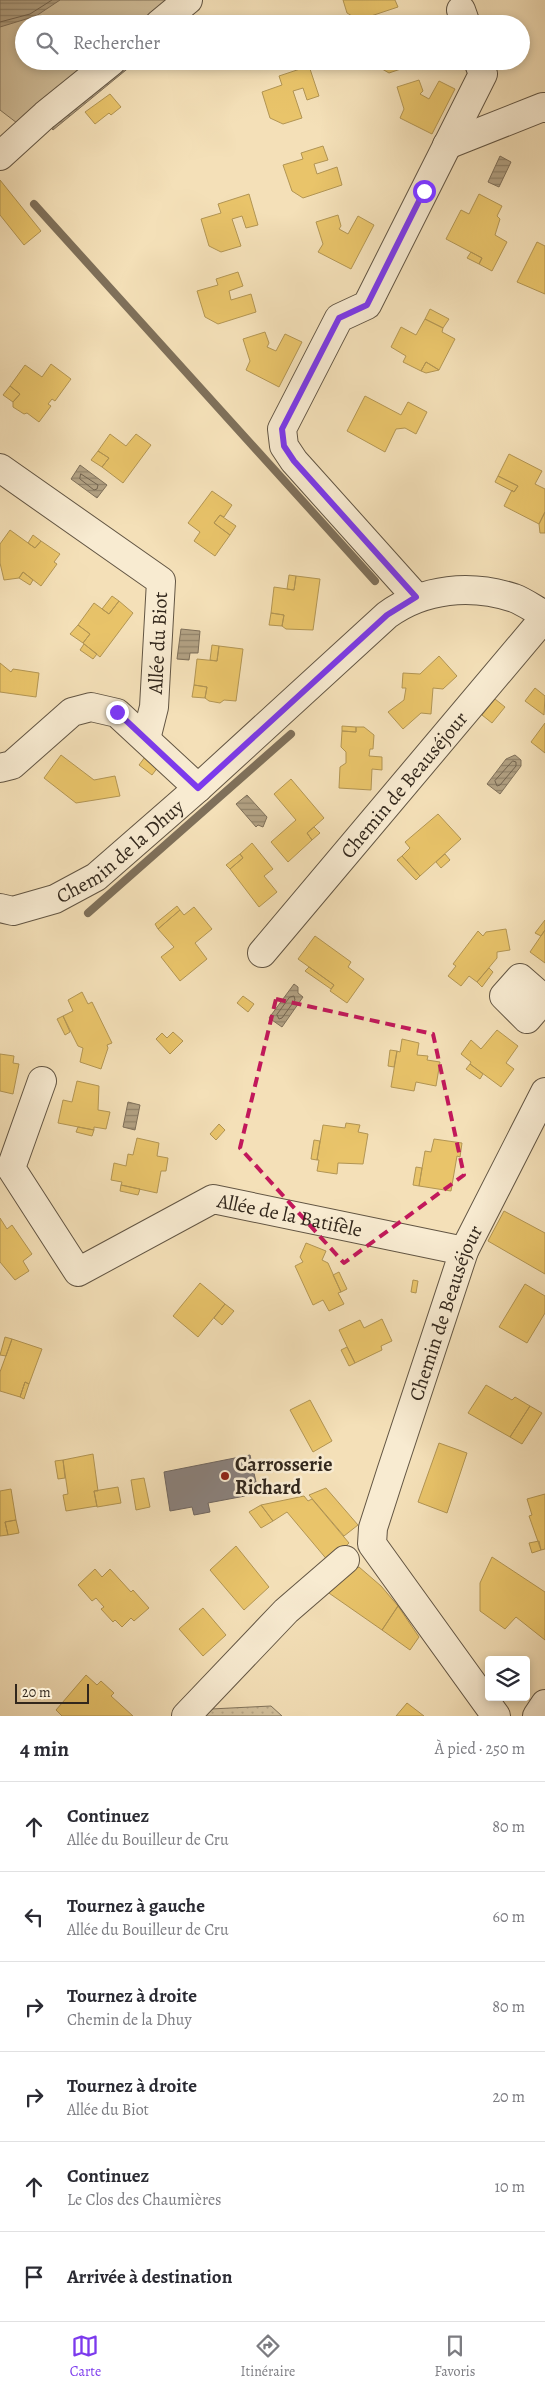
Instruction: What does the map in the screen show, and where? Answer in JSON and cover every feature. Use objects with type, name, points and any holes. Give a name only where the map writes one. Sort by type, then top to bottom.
[{"type":"street","points":[[170,15],[188,0]]},
{"type":"street","points":[[0,156],[45,115],[101,70]]},
{"type":"street","points":[[416,597],[294,461],[284,446],[282,429],[339,318],[367,305],[483,74],[481,70]]},
{"type":"street","points":[[447,146],[542,106],[545,108]]},
{"type":"street","name":"Allée du Biot","points":[[0,468],[162,581],[154,707],[146,739]]},
{"type":"street","name":"Chemin de la Dhuy","points":[[0,908],[13,911],[55,900],[96,878],[198,788],[387,615],[416,597],[433,593],[474,590],[515,598],[545,616]]},
{"type":"street","name":"Chemin de Beauséjour","points":[[262,952],[545,616]]},
{"type":"street","points":[[0,768],[12,765],[72,712],[91,707],[117,712],[198,788]]},
{"type":"street","name":"Allée de la Batifèle","points":[[42,1081],[11,1168],[78,1272],[213,1199],[464,1251]]},
{"type":"street","name":"Chemin de Beauséjour","points":[[496,1716],[372,1544],[373,1528],[464,1251],[545,1092]]},
{"type":"street","points":[[186,1716],[286,1611],[345,1560]]},
{"type":"street","points":[[538,1716],[545,1704]]},
{"type":"highlighted area","points":[[276,999],[433,1034],[464,1175],[344,1263],[240,1148]]},
{"type":"shaded area","points":[[0,0],[172,0],[153,15],[15,15],[15,70],[84,70],[17,123],[0,110]]},
{"type":"shaded area","points":[[271,1706],[282,1716],[204,1716],[211,1709]]},
{"type":"water","points":[[0,0],[60,0],[38,15],[15,15],[15,22],[0,27]]},
{"type":"water","points":[[119,70],[126,70],[53,130],[49,126]]},
{"type":"water","points":[[500,156],[511,162],[499,187],[488,182]]},
{"type":"water","points":[[80,465],[107,485],[97,498],[71,479]]},
{"type":"water","points":[[181,629],[200,631],[198,653],[190,653],[189,660],[177,659]]},
{"type":"water","points":[[515,755],[521,760],[521,766],[500,794],[487,784],[506,759]]},
{"type":"water","points":[[247,795],[267,817],[263,827],[258,825],[256,827],[236,804]]},
{"type":"water","points":[[294,984],[298,987],[298,993],[303,997],[282,1027],[269,1018]]},
{"type":"water","points":[[128,1102],[140,1105],[135,1130],[123,1127]]},
{"type":"building: Logements","points":[[343,0],[395,0],[398,7],[374,15],[350,15],[347,13]]},
{"type":"building: Logements","points":[[297,70],[310,70],[319,96],[307,100],[303,88],[293,91],[302,118],[283,124],[270,118],[262,92],[282,85],[279,76]]},
{"type":"building: Logements","points":[[384,70],[398,70],[389,73]]},
{"type":"building: Logements","points":[[419,80],[423,91],[420,94],[429,99],[439,81],[455,89],[432,134],[400,118],[404,109],[397,87]]},
{"type":"building: Logements","points":[[110,94],[121,107],[111,115],[109,113],[95,124],[85,112]]},
{"type":"building: Logements","points":[[323,146],[328,160],[314,164],[317,174],[337,167],[342,185],[303,198],[292,191],[283,165],[303,159],[301,153]]},
{"type":"building: Logements","points":[[0,180],[41,231],[24,245],[0,215]]},
{"type":"building: Logements","points":[[249,194],[258,225],[246,228],[242,216],[232,219],[241,246],[221,252],[209,246],[201,219],[221,213],[218,204]]},
{"type":"building: Logements","points":[[479,194],[502,206],[497,216],[500,219],[495,235],[507,242],[492,271],[479,264],[482,258],[446,239],[461,210],[469,214]]},
{"type":"building: Logements","points":[[338,215],[341,226],[339,229],[348,234],[358,216],[374,225],[351,269],[318,252],[323,244],[316,222]]},
{"type":"building: Logements","points":[[537,242],[545,246],[545,294],[517,282]]},
{"type":"building: Logements","points":[[471,252],[482,258],[479,264],[467,258]]},
{"type":"building: Logements","points":[[238,272],[243,286],[229,291],[231,300],[251,294],[256,312],[218,324],[205,317],[197,291],[218,285],[216,279]]},
{"type":"building: Logements","points":[[430,309],[449,319],[443,328],[425,319]]},
{"type":"building: Logements","points":[[425,319],[443,328],[442,332],[455,339],[439,370],[426,362],[421,371],[403,362],[406,356],[391,347],[401,327],[416,335]]},
{"type":"building: Logements","points":[[265,332],[269,343],[267,347],[276,351],[285,334],[302,342],[279,387],[246,370],[250,361],[243,339]]},
{"type":"building: Logements","points":[[426,362],[439,370],[426,373],[421,371]]},
{"type":"building: Logements","points":[[51,364],[71,379],[55,401],[52,399],[48,404],[51,406],[39,422],[27,413],[24,414],[13,407],[13,402],[20,394],[10,386],[25,365],[42,377]]},
{"type":"building: Logements","points":[[10,386],[20,394],[13,402],[3,395]]},
{"type":"building: Logements","points":[[365,396],[401,415],[408,402],[427,412],[416,434],[405,428],[396,429],[385,452],[347,431]]},
{"type":"building: Logements","points":[[110,434],[126,446],[136,434],[151,445],[123,483],[102,467],[109,458],[98,451]]},
{"type":"building: Logements","points":[[98,451],[109,458],[102,467],[91,460]]},
{"type":"building: Logements","points":[[509,454],[542,471],[535,484],[545,489],[545,512],[539,524],[504,506],[512,490],[514,492],[518,486],[498,476]]},
{"type":"building: Logements","points":[[498,476],[518,486],[514,492],[495,482]]},
{"type":"building: Logements","points":[[212,491],[232,505],[224,517],[220,515],[214,523],[230,535],[215,556],[194,541],[200,532],[188,523]]},
{"type":"building: Logements","points":[[545,512],[545,533],[540,533],[539,524]]},
{"type":"building: Logements","points":[[220,515],[236,526],[230,535],[214,523]]},
{"type":"building: Logements","points":[[10,530],[35,548],[41,541],[60,554],[54,562],[57,564],[41,586],[23,572],[19,578],[4,580],[0,563],[0,544]]},
{"type":"building: Logements","points":[[33,535],[41,541],[35,548],[28,543]]},
{"type":"building: Logements","points":[[23,572],[33,580],[30,585],[19,578]]},
{"type":"building: Logements","points":[[289,575],[296,576],[294,590],[287,589]]},
{"type":"building: Logements","points":[[296,576],[320,579],[313,630],[286,629],[282,626],[284,615],[271,613],[274,587],[294,590]]},
{"type":"building: Logements","points":[[112,596],[119,601],[109,614],[102,609]]},
{"type":"building: Logements","points":[[119,601],[133,613],[100,657],[83,643],[90,634],[78,625],[94,603],[109,614]]},
{"type":"building: Logements","points":[[271,613],[284,615],[282,626],[269,625]]},
{"type":"building: Logements","points":[[78,625],[90,634],[83,643],[70,634]]},
{"type":"building: Logements","points":[[84,644],[97,654],[93,659],[80,650]]},
{"type":"building: Logements","points":[[212,645],[219,646],[217,661],[210,660]]},
{"type":"building: Logements","points":[[219,646],[243,649],[236,701],[224,700],[220,703],[209,701],[205,698],[207,687],[194,685],[197,659],[217,661]]},
{"type":"building: Logements","points":[[439,656],[457,676],[443,689],[433,688],[431,714],[421,713],[403,729],[388,712],[404,700],[406,688],[402,688],[403,673],[420,674]]},
{"type":"building: Logements","points":[[0,663],[11,672],[13,669],[39,673],[36,697],[0,692]]},
{"type":"building: Logements","points":[[194,685],[207,687],[205,698],[192,697]]},
{"type":"building: Logements","points":[[535,688],[545,696],[544,715],[525,701]]},
{"type":"building: Logements","points":[[495,699],[505,707],[492,723],[482,715]]},
{"type":"building: Logements","points":[[545,723],[545,753],[531,742]]},
{"type":"building: Logements","points":[[342,726],[356,727],[356,732],[342,731]]},
{"type":"building: Logements","points":[[356,727],[364,727],[374,735],[373,749],[370,749],[369,756],[382,757],[382,770],[372,769],[371,790],[339,788],[340,767],[346,763],[346,752],[341,747],[342,731],[356,732]]},
{"type":"building: Logements","points":[[61,755],[94,780],[115,776],[120,796],[76,803],[44,778]]},
{"type":"building: Logements","points":[[145,757],[158,767],[152,775],[139,765]]},
{"type":"building: Logements","points":[[291,779],[324,818],[307,833],[312,840],[288,862],[271,842],[296,820],[274,794]]},
{"type":"building: Logements","points":[[438,814],[461,839],[420,876],[402,856],[410,848],[405,842]]},
{"type":"building: Logements","points":[[314,827],[320,833],[312,840],[307,833]]},
{"type":"building: Logements","points":[[252,843],[273,869],[264,876],[277,892],[259,907],[230,869],[243,858],[240,854]]},
{"type":"building: Logements","points":[[240,854],[243,858],[230,869],[226,865]]},
{"type":"building: Logements","points":[[445,854],[450,860],[441,868],[436,862]]},
{"type":"building: Logements","points":[[402,856],[420,876],[416,880],[397,860]]},
{"type":"building: Logements","points":[[177,906],[180,910],[158,929],[155,924]]},
{"type":"building: Logements","points":[[194,907],[212,929],[195,943],[207,959],[180,981],[161,957],[174,947],[158,929],[180,910],[184,915]]},
{"type":"building: Logements","points":[[545,920],[545,930],[541,936],[535,933]]},
{"type":"building: Logements","points":[[506,929],[510,950],[497,952],[497,958],[477,982],[469,976],[461,986],[448,976],[456,966],[453,964],[478,931],[483,936],[486,932]]},
{"type":"building: Logements","points":[[545,930],[545,963],[530,952]]},
{"type":"building: Logements","points":[[315,936],[351,962],[348,967],[364,979],[347,1003],[330,991],[334,985],[298,959]]},
{"type":"building: Logements","points":[[309,967],[334,985],[331,989],[305,971]]},
{"type":"building: Logements","points":[[489,968],[493,972],[482,987],[477,982]]},
{"type":"building: Logements","points":[[82,992],[88,1004],[92,1002],[112,1043],[107,1045],[108,1048],[101,1069],[80,1062],[83,1048],[78,1046],[63,1016],[73,1011],[68,1000]]},
{"type":"building: Logements","points":[[243,996],[254,1004],[248,1012],[237,1003]]},
{"type":"building: Logements","points":[[63,1016],[70,1032],[65,1035],[57,1019]]},
{"type":"building: Logements","points":[[497,1030],[518,1046],[506,1063],[514,1069],[501,1087],[470,1064],[471,1062],[461,1054],[471,1040],[481,1049]]},
{"type":"building: Logements","points":[[173,1032],[183,1041],[170,1054],[156,1039],[162,1033],[167,1038]]},
{"type":"building: Logements","points":[[402,1039],[419,1043],[417,1055],[428,1056],[427,1060],[440,1062],[436,1086],[416,1082],[414,1091],[391,1087],[397,1051],[400,1052]]},
{"type":"building: Logements","points":[[390,1050],[397,1051],[394,1067],[388,1066]]},
{"type":"building: Logements","points":[[0,1054],[14,1056],[13,1063],[19,1064],[13,1094],[0,1091]]},
{"type":"building: Logements","points":[[470,1064],[483,1074],[480,1079],[466,1069]]},
{"type":"building: Logements","points":[[77,1081],[99,1086],[98,1110],[110,1112],[106,1129],[94,1127],[94,1130],[58,1123],[63,1100],[72,1102]]},
{"type":"building: Logements","points":[[346,1123],[360,1125],[358,1132],[368,1134],[363,1164],[338,1163],[337,1174],[317,1171],[323,1125],[345,1128]]},
{"type":"building: Logements","points":[[219,1124],[225,1130],[216,1140],[210,1134]]},
{"type":"building: Logements","points":[[78,1127],[94,1130],[92,1136],[76,1132]]},
{"type":"building: Logements","points":[[137,1138],[159,1143],[157,1156],[168,1158],[166,1171],[161,1171],[157,1193],[121,1185],[122,1182],[111,1180],[114,1163],[126,1166],[128,1154],[133,1155]]},
{"type":"building: Logements","points":[[434,1139],[462,1143],[460,1157],[457,1156],[451,1191],[419,1186],[425,1151],[431,1152]]},
{"type":"building: Logements","points":[[314,1140],[320,1141],[317,1160],[311,1159]]},
{"type":"building: Logements","points":[[416,1167],[422,1168],[419,1186],[413,1185]]},
{"type":"building: Logements","points":[[121,1185],[140,1189],[138,1195],[120,1191]]},
{"type":"building: Logements","points":[[504,1211],[545,1233],[545,1274],[488,1241]]},
{"type":"building: Logements","points":[[0,1218],[7,1229],[12,1225],[32,1254],[23,1261],[29,1271],[15,1280],[0,1262]]},
{"type":"building: Logements","points":[[306,1243],[326,1251],[322,1260],[328,1263],[341,1292],[338,1293],[344,1304],[329,1311],[323,1300],[313,1305],[295,1266],[303,1262],[300,1257]]},
{"type":"building: Logements","points":[[339,1272],[347,1289],[341,1292],[333,1275]]},
{"type":"building: Logements","points":[[413,1280],[418,1281],[416,1293],[411,1292]]},
{"type":"building: Logements","points":[[200,1283],[225,1304],[198,1337],[173,1316]]},
{"type":"building: Logements","points":[[525,1284],[545,1296],[545,1313],[527,1343],[499,1327]]},
{"type":"building: Logements","points":[[225,1304],[234,1311],[222,1325],[214,1318]]},
{"type":"building: Logements","points":[[382,1319],[392,1341],[381,1346],[382,1350],[355,1363],[339,1330],[360,1320],[364,1328]]},
{"type":"building: Logements","points":[[5,1337],[12,1339],[6,1356],[0,1355]]},
{"type":"building: Logements","points":[[12,1339],[42,1349],[29,1384],[25,1382],[20,1397],[0,1391],[0,1372]]},
{"type":"building: Logements","points":[[347,1347],[355,1363],[349,1366],[341,1350]]},
{"type":"building: Logements","points":[[25,1382],[29,1384],[24,1399],[20,1397]]},
{"type":"building: Logements","points":[[486,1385],[512,1400],[515,1397],[530,1406],[510,1437],[468,1413]]},
{"type":"building: Logements","points":[[310,1400],[332,1441],[313,1452],[290,1410]]},
{"type":"building: Logements","points":[[530,1406],[542,1413],[522,1444],[510,1437]]},
{"type":"building: Logements","points":[[439,1443],[467,1453],[447,1513],[418,1502]]},
{"type":"building: Logements","points":[[93,1454],[98,1491],[94,1491],[97,1506],[66,1511],[63,1495],[68,1494],[63,1460]]},
{"type":"building: Logements","points":[[63,1460],[65,1478],[58,1479],[55,1461]]},
{"type":"building: Logements","points":[[144,1478],[150,1507],[136,1510],[131,1480]]},
{"type":"building: Logements","points":[[118,1487],[121,1503],[97,1507],[94,1491]]},
{"type":"building: Logements","points":[[326,1488],[358,1525],[344,1536],[309,1495]]},
{"type":"building: Logements","points":[[11,1489],[16,1520],[5,1522],[8,1535],[0,1536],[0,1491]]},
{"type":"building: Logements","points":[[545,1494],[545,1549],[541,1550],[529,1516],[532,1515],[527,1499]]},
{"type":"building: Logements","points":[[304,1496],[308,1501],[312,1499],[349,1543],[329,1562],[287,1512],[273,1521],[261,1505]]},
{"type":"building: Logements","points":[[261,1505],[273,1521],[261,1528],[249,1512]]},
{"type":"building: Logements","points":[[16,1520],[19,1533],[8,1535],[5,1522]]},
{"type":"building: Logements","points":[[539,1541],[541,1550],[532,1553],[529,1543]]},
{"type":"building: Logements","points":[[236,1546],[269,1587],[244,1610],[210,1570]]},
{"type":"building: Logements","points":[[492,1557],[545,1592],[545,1640],[516,1617],[505,1629],[480,1611],[480,1583]]},
{"type":"building: Logements","points":[[359,1567],[381,1586],[398,1606],[382,1630],[326,1591],[345,1572]]},
{"type":"building: Logements","points":[[95,1569],[102,1577],[110,1569],[149,1608],[134,1621],[131,1618],[122,1627],[115,1620],[113,1622],[101,1609],[104,1607],[96,1598],[92,1601],[78,1585]]},
{"type":"building: Logements","points":[[398,1606],[419,1637],[410,1650],[382,1630]]},
{"type":"building: Logements","points":[[203,1608],[226,1635],[203,1656],[179,1629]]},
{"type":"building: Logements","points":[[86,1675],[97,1685],[101,1681],[114,1693],[111,1696],[133,1716],[62,1716],[56,1710]]},
{"type":"building: Logements","points":[[407,1703],[424,1716],[396,1716]]},
{"type":"building: Industrie","points":[[250,1455],[256,1482],[243,1485],[245,1496],[208,1503],[210,1512],[194,1515],[192,1507],[170,1511],[164,1472]]},
{"type":"waterway","points":[[34,204],[375,581]]},
{"type":"waterway","points":[[88,913],[291,734]]},
{"type":"place","name":"Carrosserie Richard","points":[[225,1476]]},
{"type":"route","points":[[117,712],[198,788],[387,615],[416,597],[294,461],[284,446],[282,429],[339,318],[367,305],[424,191]]}]
